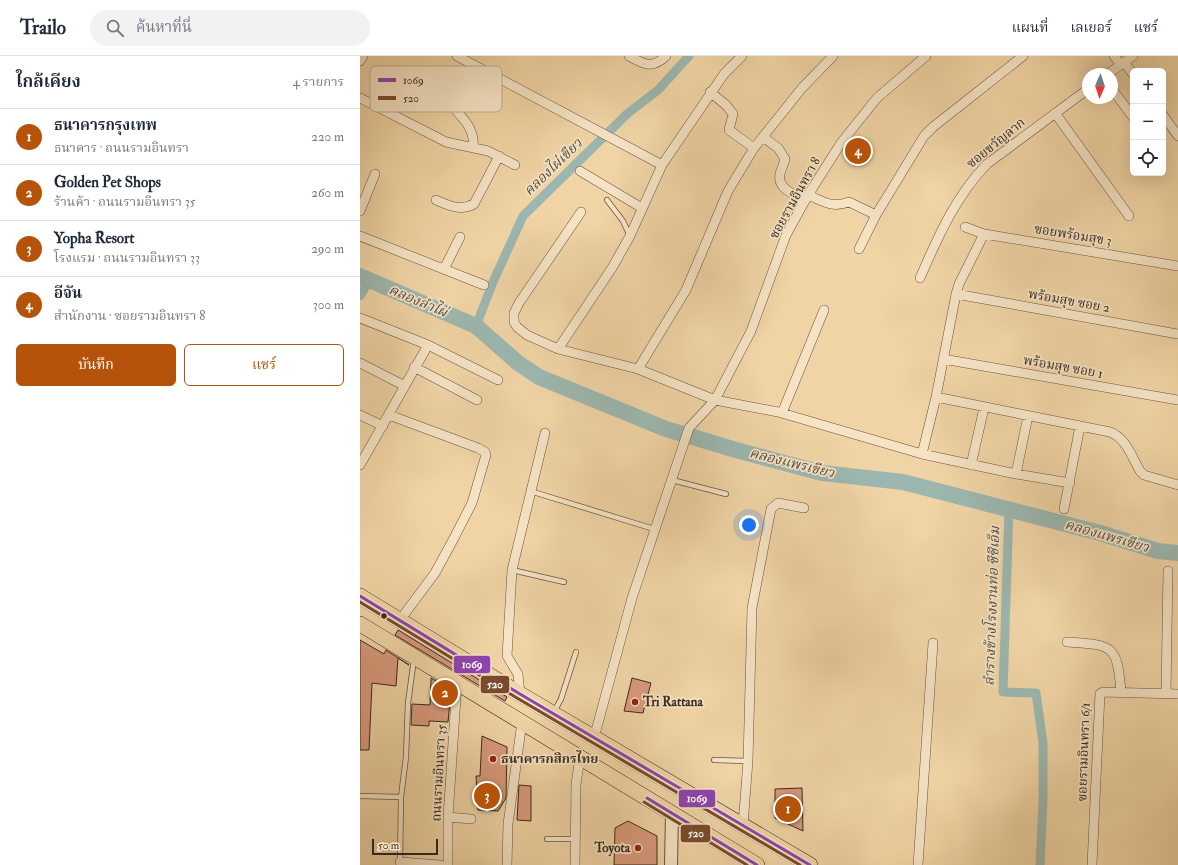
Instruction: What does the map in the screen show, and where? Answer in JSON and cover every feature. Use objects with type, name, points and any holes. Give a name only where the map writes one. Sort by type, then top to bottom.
[{"type":"main road","points":[[360,596],[520,694],[810,865]]},
{"type":"main road","points":[[360,624],[757,865]]},
{"type":"street","points":[[360,61],[363,56]]},
{"type":"street","points":[[458,56],[477,66]]},
{"type":"street","points":[[629,56],[647,65],[655,64],[666,56]]},
{"type":"street","points":[[558,349],[602,284],[630,236],[662,166],[710,92],[724,74],[742,56]]},
{"type":"street","points":[[638,369],[686,290],[728,191],[754,148],[802,88],[833,56]]},
{"type":"street","name":"ซอยรามอินทรา 8","points":[[671,480],[689,428],[715,400],[751,331],[786,235],[807,197],[841,143],[872,104],[926,56]]},
{"type":"street","points":[[858,249],[876,214],[924,136],[939,122],[1023,56]]},
{"type":"street","points":[[1114,56],[1130,71]]},
{"type":"street","points":[[1117,68],[1133,56]]},
{"type":"street","points":[[502,80],[662,166]]},
{"type":"street","points":[[710,92],[726,105],[733,114],[729,130],[754,148]]},
{"type":"street","name":"ซอยขวัญลาก","points":[[920,278],[938,238],[964,189],[987,164],[1082,93]]},
{"type":"street","points":[[1118,97],[1130,112]]},
{"type":"street","points":[[360,98],[370,103]]},
{"type":"street","points":[[387,112],[446,142],[488,151],[515,165]]},
{"type":"street","points":[[456,112],[470,129],[474,140],[472,147]]},
{"type":"street","points":[[1055,113],[1129,216]]},
{"type":"street","points":[[1166,119],[1178,136]]},
{"type":"street","points":[[763,137],[778,148],[785,159],[780,173],[779,182],[783,188],[833,205],[838,206],[849,202],[876,214]]},
{"type":"street","points":[[436,200],[453,207],[461,208],[474,204],[499,156]]},
{"type":"street","points":[[580,171],[642,208]]},
{"type":"street","points":[[360,211],[375,174]]},
{"type":"street","points":[[581,212],[519,303],[514,313],[514,322],[517,327],[527,335],[558,349],[638,369],[715,400],[782,413],[922,454],[1016,474],[1070,483]]},
{"type":"street","name":"ซอยพร้อมสุข 3","points":[[965,227],[984,234],[1178,266]]},
{"type":"street","points":[[922,454],[936,398],[956,294],[959,284],[984,234]]},
{"type":"street","points":[[360,236],[484,285]]},
{"type":"street","points":[[444,269],[460,237]]},
{"type":"street","name":"พร้อมสุข ซอย 2","points":[[956,294],[1178,334]]},
{"type":"street","points":[[782,413],[824,310]]},
{"type":"street","points":[[360,318],[428,345],[498,380]]},
{"type":"street","points":[[360,465],[383,426],[414,367],[428,345]]},
{"type":"street","name":"พร้อมสุข ซอย 1","points":[[943,359],[1178,400]]},
{"type":"street","points":[[360,363],[405,386]]},
{"type":"street","points":[[414,367],[477,400]]},
{"type":"street","points":[[936,398],[1080,426],[1117,435],[1122,440],[1140,471],[1149,477],[1178,485]]},
{"type":"street","points":[[971,465],[984,408]]},
{"type":"street","points":[[360,415],[383,426]]},
{"type":"street","points":[[389,415],[478,448],[485,452],[486,455],[472,503],[453,540],[435,573],[400,620]]},
{"type":"street","points":[[1016,474],[1028,416]]},
{"type":"street","points":[[1064,509],[1080,426]]},
{"type":"street","points":[[520,694],[518,674],[507,656],[512,570],[545,434]]},
{"type":"street","points":[[594,738],[618,646],[654,528],[671,480]]},
{"type":"street","points":[[743,825],[748,761],[752,608],[770,509],[778,504],[804,508]]},
{"type":"street","points":[[1166,693],[1168,571]]},
{"type":"street","points":[[1066,642],[1098,644],[1110,649],[1117,661],[1121,692]]},
{"type":"street","points":[[918,865],[933,643]]},
{"type":"street","name":"ถนนรามอินทรา 35","points":[[448,865],[448,817],[457,683]]},
{"type":"street","name":"ซอยรามอินทรา 6/1","points":[[1092,865],[1100,696],[1103,692],[1178,694]]},
{"type":"street","points":[[507,865],[508,824],[522,722]]},
{"type":"street","points":[[574,865],[576,784],[580,757]]},
{"type":"street","points":[[671,865],[672,814]]},
{"type":"street","points":[[448,817],[471,818]]},
{"type":"street","points":[[400,863],[440,865]]},
{"type":"lane","points":[[607,200],[620,216],[630,236]]},
{"type":"lane","points":[[671,480],[726,494]]},
{"type":"lane","points":[[530,491],[654,528]]},
{"type":"lane","points":[[512,570],[564,582]]},
{"type":"lane","points":[[554,713],[561,699],[576,652]]},
{"type":"lane","points":[[400,863],[401,797],[406,757],[408,703],[414,658]]},
{"type":"lane","points":[[714,760],[748,761]]},
{"type":"lane","points":[[360,796],[401,797]]},
{"type":"lane","points":[[547,839],[575,839]]},
{"type":"building","points":[[398,630],[507,697],[505,701],[395,635]]},
{"type":"building","points":[[360,640],[384,654],[386,650],[409,665],[398,658],[396,686],[372,683],[369,750],[360,750]]},
{"type":"building","points":[[431,678],[451,690],[448,722],[429,721],[429,726],[411,725],[412,704],[430,705]]},
{"type":"building","points":[[632,678],[651,683],[643,713],[624,711]]},
{"type":"building","points":[[482,736],[507,747],[506,798],[498,811],[478,810],[476,776],[480,776]]},
{"type":"building","points":[[519,785],[531,786],[531,821],[517,820]]},
{"type":"building","points":[[802,788],[803,831],[775,818],[775,789]]},
{"type":"building","points":[[628,821],[657,836],[657,865],[614,865],[615,828]]},
{"type":"waterway","name":"คลองไผ่เขียว","points":[[476,326],[493,282],[523,216],[627,114],[658,90],[689,56]]},
{"type":"waterway","name":"คลองแพรเขียว","points":[[360,276],[476,326],[518,363],[539,377],[666,429],[736,450],[822,473],[903,482],[1100,533],[1158,551],[1178,553]]},
{"type":"waterway","points":[[360,296],[369,281]]},
{"type":"waterway","name":"ลำรางข้างโรงงานท่อ ซีซีเอ็ม","points":[[1009,508],[1003,692],[1036,693],[1043,744],[1043,800],[1040,865]]},
{"type":"transit line","name":"1069","points":[[360,596],[520,694],[810,865]]},
{"type":"transit line","name":"520","points":[[360,602],[517,698],[800,865]]},
{"type":"transit line","name":"1069","points":[[647,798],[757,865]]},
{"type":"transit line","name":"520","points":[[644,802],[747,865]]},
{"type":"place","name":"อีจัน","points":[[858,151]]},
{"type":"place","name":"Golden Pet Shops","points":[[445,693]]},
{"type":"place","name":"Tri Rattana","points":[[635,702]]},
{"type":"place","name":"ธนาคารกสิกรไทย","points":[[493,759]]},
{"type":"place","name":"Yopha Resort","points":[[487,796]]},
{"type":"place","name":"ธนาคารกรุงเทพ","points":[[788,809]]},
{"type":"place","name":"Toyota","points":[[638,848]]},
{"type":"water label","name":"คลองลำไผ่","points":[[418,301]]}]
